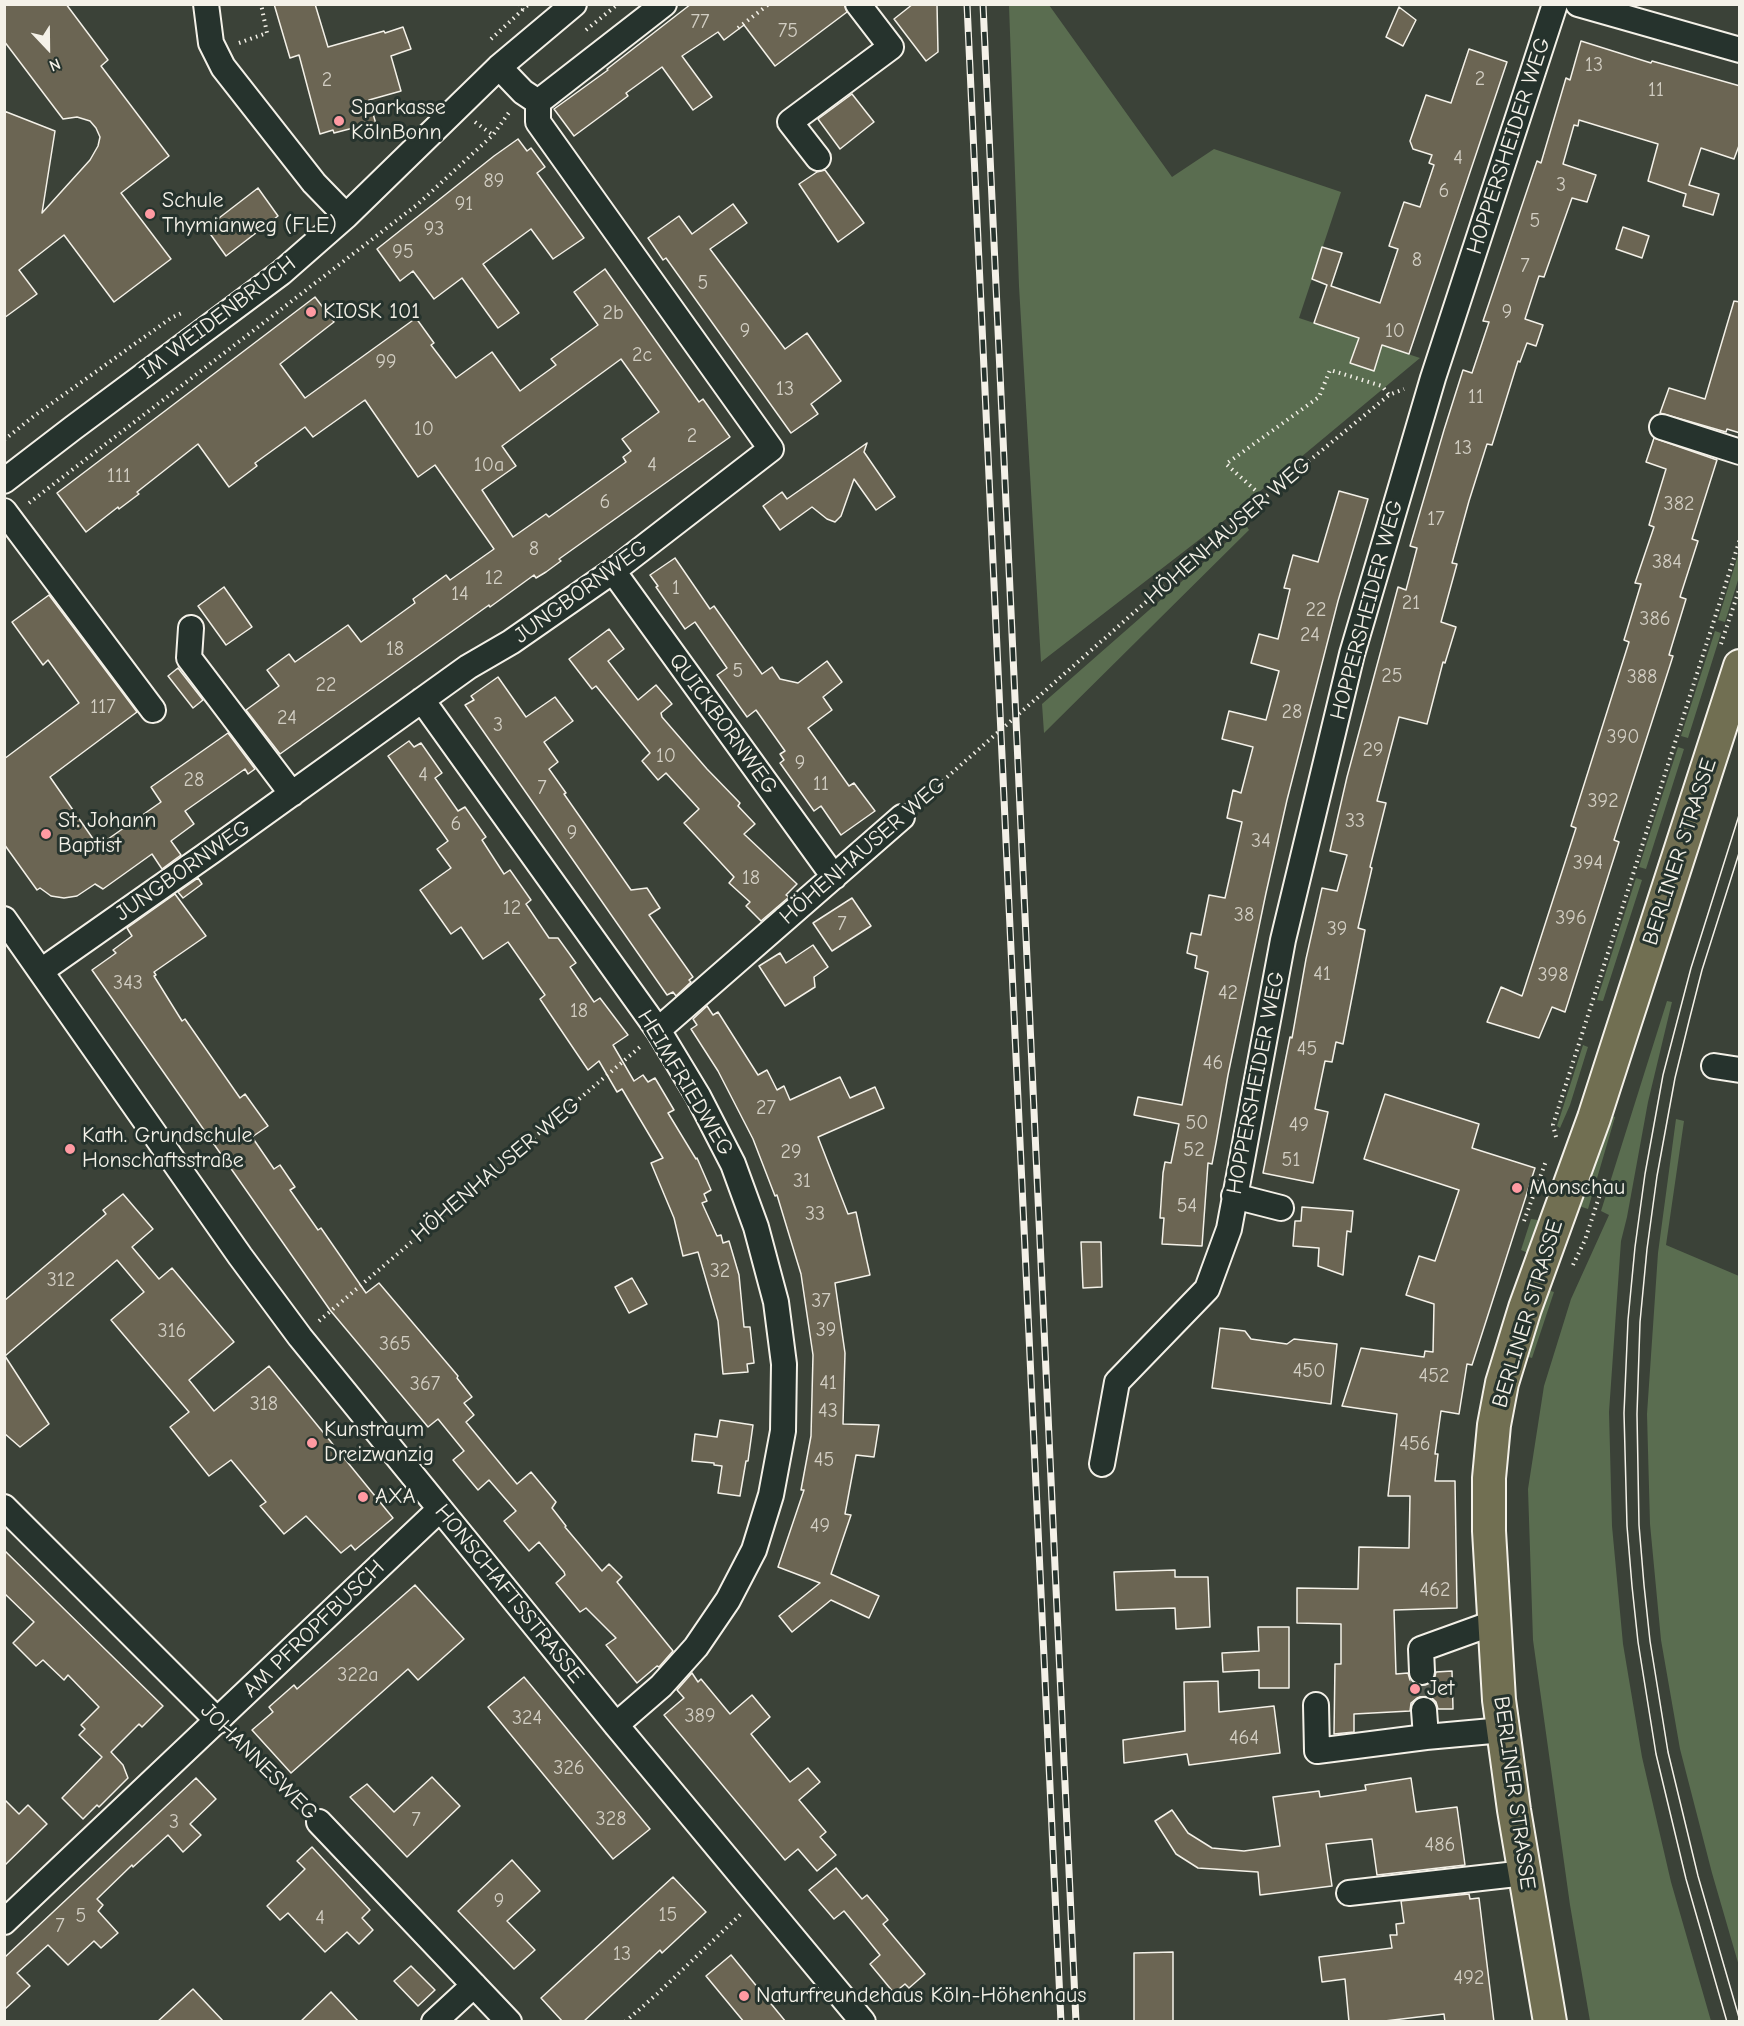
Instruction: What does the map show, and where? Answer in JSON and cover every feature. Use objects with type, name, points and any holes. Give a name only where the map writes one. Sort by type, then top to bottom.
[{"type":"main road","name":"BERLINER STRASSE","points":[[1550,2022],[1503,1730],[1489,1530],[1489,1478],[1494,1425],[1502,1383],[1525,1308],[1594,1118],[1740,666]]},
{"type":"street","points":[[207,4],[211,43],[223,67],[307,174],[346,216]]},
{"type":"street","name":"IM WEIDENBRUCH","points":[[4,482],[281,273],[346,216],[499,67],[574,4]]},
{"type":"street","points":[[499,67],[530,97],[664,4]]},
{"type":"street","points":[[818,158],[790,122],[891,47],[858,4]]},
{"type":"street","name":"HOPPERSHEIDER WEG","points":[[1102,1464],[1117,1382],[1207,1289],[1229,1229],[1283,940],[1356,642],[1433,378],[1556,4]]},
{"type":"street","points":[[1578,4],[1740,50]]},
{"type":"street","name":"JUNGBORNWEG","points":[[41,971],[468,667],[511,642],[613,571],[771,449],[538,122],[530,97]]},
{"type":"street","points":[[1662,426],[1740,452]]},
{"type":"street","points":[[7,515],[153,710]]},
{"type":"street","name":"QUICKBORNWEG","points":[[613,571],[834,877]]},
{"type":"street","points":[[191,628],[189,658],[292,794]]},
{"type":"street","name":"HEIMFRIEDWEG","points":[[422,700],[658,1030],[698,1096],[733,1164],[756,1227],[776,1302],[784,1364],[783,1431],[771,1495],[754,1550],[728,1600],[696,1647],[668,1678],[616,1725]]},
{"type":"street","name":"HÖHENHAUSER WEG","points":[[658,1030],[902,817]]},
{"type":"street","name":"HONSCHAFTSSTRASSE","points":[[4,919],[240,1256],[300,1337],[616,1725],[864,2022]]},
{"type":"street","points":[[1714,1066],[1740,1070]]},
{"type":"street","points":[[1234,1196],[1281,1208]]},
{"type":"street","name":"JOHANNESWEG","points":[[4,1507],[218,1721]]},
{"type":"street","name":"AM PFROPFBUSCH","points":[[4,1922],[440,1509]]},
{"type":"street","points":[[1422,1672],[1421,1649],[1494,1623]]},
{"type":"street","points":[[1316,1705],[1317,1751],[1503,1730]]},
{"type":"street","points":[[1424,1710],[1426,1737]]},
{"type":"street","name":"JOHANNESWEG","points":[[319,1822],[508,2022]]},
{"type":"street","points":[[1349,1893],[1525,1873]]},
{"type":"street","points":[[434,2022],[474,1985]]},
{"type":"path","points":[[216,53],[267,33],[261,4]]},
{"type":"path","points":[[519,4],[523,9]]},
{"type":"path","points":[[738,28],[769,4]]},
{"type":"path","points":[[7,515],[418,204],[493,135],[530,97]]},
{"type":"path","points":[[4,440],[33,416],[146,336]]},
{"type":"path","points":[[1264,498],[1226,464],[1319,397],[1330,370],[1382,386],[1389,395]]},
{"type":"path","name":"HÖHENHAUSER WEG","points":[[902,817],[1264,498],[1389,395],[1433,378]]},
{"type":"path","points":[[1556,1138],[1553,1125],[1740,539]]},
{"type":"path","name":"HÖHENHAUSER WEG","points":[[300,1337],[627,1059],[658,1030]]},
{"type":"path","points":[[1570,1273],[1590,1224]]},
{"type":"path","name":"JOHANNESWEG","points":[[218,1721],[319,1822]]},
{"type":"path","points":[[625,2022],[760,1895]]},
{"type":"green space","points":[[1009,5],[1049,5],[1172,177],[1214,149],[1341,192],[1299,318],[1420,358],[1235,512],[1041,662],[1019,286]]},
{"type":"green space","points":[[1246,525],[1249,530],[1044,733],[1042,704]]},
{"type":"green space","points":[[1739,552],[1739,577],[1725,622],[1718,620]]},
{"type":"green space","points":[[1715,631],[1721,633],[1688,738],[1681,736]]},
{"type":"green space","points":[[1678,747],[1684,749],[1646,869],[1639,867]]},
{"type":"green space","points":[[1636,878],[1642,880],[1603,1001],[1597,1000]]},
{"type":"green space","points":[[1667,1001],[1672,1002],[1648,1102],[1621,1241],[1609,1412],[1612,1526],[1623,1644],[1642,1757],[1671,1882],[1711,2021],[1590,2021],[1570,1905],[1533,1640],[1528,1489],[1544,1386],[1571,1299],[1609,1215],[1601,1211]]},
{"type":"green space","points":[[1583,1045],[1588,1047],[1570,1105],[1560,1128],[1557,1126]]},
{"type":"green space","points":[[1608,1115],[1615,1117],[1588,1209],[1579,1206]]},
{"type":"green space","points":[[1676,1119],[1684,1121],[1666,1245],[1739,1276],[1739,1966],[1680,1749],[1661,1640],[1650,1524],[1647,1414],[1658,1253]]},
{"type":"green space","points":[[1531,1219],[1538,1220],[1528,1253],[1521,1250]]},
{"type":"green space","points":[[1547,1290],[1554,1292],[1532,1358],[1525,1356]]},
{"type":"building","points":[[4,4],[66,4],[108,60],[101,66],[169,156],[121,193],[171,259],[114,302],[64,235],[19,270],[37,294],[4,318],[4,111],[55,131],[42,213],[90,160],[100,137],[90,121],[77,117],[63,119],[4,41]]},
{"type":"building","points":[[274,4],[315,4],[328,47],[403,27],[411,49],[391,56],[401,91],[369,100],[376,124],[320,134],[299,55],[290,58]]},
{"type":"building","points":[[691,4],[844,4],[847,12],[775,66],[744,25],[724,40],[718,32],[682,56],[712,97],[693,110],[662,67],[626,93],[628,96],[574,136],[554,109],[608,70]]},
{"type":"building","points":[[913,4],[937,4],[938,52],[926,61],[894,19]]},
{"type":"building","points":[[1399,7],[1416,20],[1403,46],[1386,37]]},
{"type":"building","points":[[1581,41],[1651,63],[1652,61],[1740,86],[1740,143],[1734,159],[1701,148],[1689,185],[1719,194],[1713,215],[1683,206],[1686,194],[1648,181],[1658,144],[1579,120],[1578,126],[1574,125],[1563,164],[1596,175],[1587,202],[1572,198],[1544,277],[1539,276],[1525,319],[1543,325],[1536,346],[1527,343],[1520,362],[1518,361],[1492,445],[1487,444],[1469,501],[1452,563],[1457,564],[1441,622],[1456,627],[1445,663],[1443,662],[1427,724],[1399,717],[1377,801],[1386,803],[1358,928],[1365,930],[1343,1044],[1336,1042],[1332,1062],[1325,1061],[1315,1109],[1328,1112],[1313,1183],[1263,1173],[1322,888],[1337,891],[1347,855],[1330,851],[1347,777],[1398,587],[1406,590],[1417,548],[1410,546],[1463,370],[1472,373],[1489,322],[1483,321],[1537,161],[1541,163],[1566,78],[1570,80]]},
{"type":"building","points":[[1469,49],[1507,62],[1409,354],[1382,345],[1374,371],[1350,363],[1359,338],[1314,323],[1327,285],[1312,279],[1322,247],[1342,253],[1331,286],[1380,303],[1398,249],[1389,246],[1404,202],[1420,207],[1434,165],[1429,163],[1432,155],[1413,149],[1410,141],[1426,95],[1451,103]]},
{"type":"building","points":[[852,94],[874,122],[840,149],[818,119]]},
{"type":"building","points":[[518,139],[527,151],[531,148],[545,167],[537,173],[584,238],[553,259],[531,229],[483,264],[519,313],[498,328],[462,278],[434,299],[413,271],[400,281],[377,249]]},
{"type":"building","points":[[825,170],[864,223],[838,242],[799,184],[817,172]]},
{"type":"building","points":[[258,188],[278,216],[226,256],[206,228]]},
{"type":"building","points":[[733,204],[747,223],[710,249],[785,349],[807,333],[841,381],[811,404],[818,414],[791,433],[666,258],[663,260],[648,238],[679,216],[692,234]]},
{"type":"building","points":[[1623,227],[1649,236],[1642,258],[1616,249]]},
{"type":"building","points":[[605,269],[699,402],[703,399],[730,437],[559,559],[561,561],[546,572],[536,578],[534,575],[490,607],[489,605],[280,754],[246,710],[279,686],[267,670],[289,654],[295,662],[348,625],[361,642],[415,603],[413,599],[446,575],[450,580],[494,549],[435,465],[418,477],[365,400],[313,437],[305,427],[255,463],[257,466],[229,487],[198,444],[137,492],[139,494],[86,532],[57,493],[315,297],[334,322],[280,364],[305,398],[416,318],[434,343],[431,345],[456,378],[492,352],[520,391],[556,365],[551,359],[598,325],[574,292]],"holes":[[[621,359],[659,412],[622,439],[631,451],[623,457],[626,462],[549,517],[546,514],[513,537],[482,490],[516,466],[502,446]]]},
{"type":"building","points":[[1734,301],[1740,302],[1740,433],[1727,429],[1726,432],[1660,413],[1669,388],[1705,399]]},
{"type":"building","points":[[1654,438],[1717,460],[1692,539],[1698,541],[1680,597],[1686,599],[1669,655],[1673,656],[1614,840],[1619,842],[1565,1012],[1552,1007],[1539,1038],[1487,1022],[1501,987],[1522,996],[1576,828],[1571,826],[1629,642],[1624,640],[1641,584],[1635,583],[1654,527],[1649,525],[1666,469],[1646,462]]},
{"type":"building","points":[[867,443],[864,452],[895,497],[876,510],[854,479],[841,516],[835,522],[827,519],[812,507],[780,530],[763,506],[782,492],[787,499]]},
{"type":"building","points":[[1339,491],[1368,499],[1338,601],[1287,800],[1266,893],[1212,1164],[1208,1163],[1202,1246],[1162,1244],[1164,1218],[1160,1218],[1163,1173],[1165,1162],[1171,1163],[1179,1124],[1134,1115],[1138,1097],[1182,1105],[1208,972],[1195,968],[1197,956],[1187,953],[1191,933],[1201,935],[1209,895],[1225,898],[1242,822],[1227,818],[1233,790],[1241,793],[1253,747],[1222,739],[1229,711],[1266,720],[1279,671],[1251,663],[1259,634],[1278,639],[1290,589],[1284,588],[1293,555],[1318,562]]},
{"type":"building","points":[[675,558],[710,609],[714,606],[762,674],[772,667],[780,679],[798,683],[827,661],[842,682],[823,697],[832,710],[808,728],[849,786],[854,783],[875,811],[841,835],[821,806],[814,811],[780,763],[784,760],[780,754],[785,751],[756,710],[747,717],[717,675],[727,668],[695,622],[685,629],[656,587],[658,586],[650,575]]},
{"type":"building","points":[[224,587],[252,627],[226,645],[198,606]]},
{"type":"building","points":[[49,595],[137,712],[50,777],[98,846],[161,802],[151,787],[228,733],[255,769],[248,774],[245,769],[185,811],[194,824],[171,841],[181,855],[162,869],[152,854],[103,889],[95,884],[77,896],[64,898],[51,896],[40,888],[37,890],[4,844],[4,759],[79,703],[48,660],[43,665],[12,622]]},
{"type":"building","points":[[609,629],[624,649],[608,661],[638,700],[656,685],[672,704],[661,713],[662,717],[740,803],[738,806],[755,824],[744,834],[797,884],[786,895],[789,897],[761,921],[746,906],[750,902],[729,883],[734,877],[684,823],[699,809],[666,773],[658,780],[642,761],[650,753],[596,686],[592,689],[569,659]]},
{"type":"building","points":[[178,668],[203,700],[193,708],[168,676]]},
{"type":"building","points":[[498,677],[526,717],[555,697],[573,721],[544,742],[558,762],[549,769],[631,890],[647,888],[660,908],[649,915],[693,977],[689,980],[691,982],[676,996],[673,992],[667,995],[465,705],[474,700],[471,696]]},
{"type":"building","points":[[409,741],[414,747],[421,743],[442,773],[435,778],[458,811],[465,807],[486,837],[482,840],[504,874],[510,870],[531,900],[526,904],[549,938],[558,938],[576,963],[570,967],[594,1002],[600,998],[628,1035],[613,1045],[634,1081],[643,1075],[648,1082],[655,1078],[674,1110],[668,1113],[697,1158],[711,1190],[704,1194],[707,1201],[702,1203],[717,1236],[721,1235],[723,1243],[729,1241],[739,1275],[744,1327],[750,1327],[754,1363],[747,1364],[748,1372],[723,1374],[718,1321],[698,1252],[683,1256],[674,1218],[651,1163],[663,1158],[622,1089],[617,1092],[599,1061],[588,1070],[540,999],[545,995],[508,942],[483,959],[461,927],[451,934],[420,890],[451,868],[437,849],[448,841],[388,756]]},
{"type":"building","points":[[198,878],[202,884],[183,898],[178,892]]},
{"type":"building","points":[[175,894],[206,936],[154,972],[156,975],[154,976],[182,1021],[185,1019],[240,1098],[245,1094],[268,1126],[252,1137],[274,1169],[280,1165],[295,1187],[290,1190],[318,1230],[321,1228],[366,1293],[379,1283],[458,1376],[457,1378],[472,1397],[464,1403],[474,1415],[466,1422],[517,1484],[531,1472],[556,1502],[552,1508],[565,1527],[602,1571],[609,1564],[622,1577],[617,1582],[673,1651],[659,1667],[657,1666],[637,1683],[606,1645],[616,1638],[586,1608],[580,1612],[556,1583],[565,1575],[564,1572],[539,1542],[529,1551],[504,1521],[516,1511],[489,1480],[478,1490],[453,1460],[464,1451],[438,1419],[428,1427],[330,1310],[92,970],[116,953],[113,950],[132,936],[127,928]]},
{"type":"building","points":[[852,898],[871,926],[832,951],[813,923]]},
{"type":"building","points":[[813,945],[828,967],[814,977],[815,987],[785,1006],[759,966],[780,953],[786,963]]},
{"type":"building","points":[[707,1006],[713,1015],[718,1012],[758,1075],[767,1070],[777,1090],[784,1086],[790,1100],[840,1077],[850,1098],[875,1087],[884,1108],[818,1137],[848,1214],[856,1212],[870,1275],[835,1283],[845,1353],[843,1424],[879,1425],[874,1457],[856,1455],[845,1514],[851,1515],[831,1574],[879,1596],[869,1618],[831,1600],[792,1632],[779,1616],[820,1583],[778,1567],[804,1490],[801,1490],[811,1436],[813,1355],[801,1274],[777,1195],[775,1196],[753,1139],[718,1071],[691,1029],[697,1025],[693,1019]]},
{"type":"building","points":[[1385,1094],[1479,1124],[1472,1148],[1535,1168],[1472,1365],[1467,1364],[1459,1414],[1441,1411],[1435,1454],[1438,1454],[1435,1481],[1455,1481],[1457,1608],[1394,1610],[1396,1674],[1408,1673],[1410,1680],[1423,1686],[1434,1679],[1436,1672],[1452,1671],[1453,1709],[1438,1709],[1431,1697],[1422,1696],[1411,1703],[1410,1711],[1354,1714],[1354,1732],[1334,1734],[1335,1664],[1341,1664],[1341,1624],[1297,1623],[1297,1588],[1358,1589],[1359,1547],[1409,1548],[1410,1496],[1388,1496],[1397,1414],[1342,1406],[1361,1348],[1424,1357],[1425,1351],[1433,1352],[1434,1304],[1406,1295],[1419,1256],[1435,1261],[1459,1190],[1364,1159]]},
{"type":"building","points":[[123,1194],[153,1229],[132,1247],[159,1279],[172,1268],[234,1342],[189,1380],[214,1411],[269,1366],[393,1518],[355,1550],[351,1545],[341,1553],[306,1516],[284,1534],[260,1506],[266,1502],[231,1460],[209,1476],[170,1427],[189,1412],[111,1320],[144,1292],[117,1260],[5,1356],[49,1424],[20,1447],[4,1433],[4,1301],[106,1214],[103,1210]]},
{"type":"building","points":[[1302,1207],[1353,1211],[1351,1232],[1347,1231],[1343,1275],[1318,1266],[1319,1248],[1293,1246],[1295,1221],[1301,1221]]},
{"type":"building","points":[[1081,1242],[1101,1242],[1102,1287],[1083,1288]]},
{"type":"building","points":[[632,1278],[647,1304],[629,1313],[615,1287]]},
{"type":"building","points":[[1220,1328],[1245,1331],[1251,1339],[1287,1344],[1294,1339],[1337,1344],[1331,1404],[1212,1388]]},
{"type":"building","points":[[720,1420],[753,1425],[740,1496],[718,1493],[722,1466],[692,1461],[695,1434],[717,1437]]},
{"type":"building","points":[[4,1550],[163,1706],[142,1727],[139,1724],[111,1752],[123,1765],[128,1778],[99,1807],[97,1805],[83,1819],[62,1798],[102,1757],[79,1735],[85,1729],[81,1725],[99,1707],[68,1675],[64,1680],[43,1660],[36,1666],[13,1643],[34,1622],[4,1593]]},
{"type":"building","points":[[1175,1570],[1175,1577],[1208,1577],[1210,1627],[1176,1629],[1175,1608],[1116,1610],[1114,1572]]},
{"type":"building","points":[[415,1585],[464,1639],[418,1680],[408,1669],[291,1773],[252,1730],[273,1712],[269,1707],[294,1685],[297,1689]]},
{"type":"building","points":[[1258,1627],[1289,1627],[1289,1688],[1259,1688],[1259,1670],[1223,1672],[1222,1653],[1259,1651]]},
{"type":"building","points":[[692,1673],[698,1682],[701,1679],[730,1714],[752,1695],[770,1717],[751,1734],[790,1782],[808,1768],[820,1782],[799,1800],[826,1832],[820,1837],[836,1855],[817,1871],[798,1849],[785,1860],[664,1715],[684,1698],[677,1690]]},
{"type":"building","points":[[524,1677],[650,1829],[613,1859],[488,1707]]},
{"type":"building","points":[[1218,1681],[1219,1712],[1274,1706],[1280,1753],[1189,1765],[1187,1754],[1124,1763],[1123,1740],[1185,1731],[1184,1682]]},
{"type":"building","points":[[432,1777],[460,1806],[407,1857],[350,1797],[367,1784],[394,1812]]},
{"type":"building","points":[[196,1778],[216,1799],[190,1824],[201,1835],[183,1852],[168,1835],[133,1867],[132,1865],[97,1899],[103,1905],[98,1911],[118,1933],[101,1948],[94,1941],[68,1965],[48,1945],[17,1973],[30,1986],[4,2010],[4,1958]]},
{"type":"building","points":[[1411,1778],[1416,1812],[1457,1807],[1465,1865],[1377,1875],[1372,1839],[1326,1844],[1332,1886],[1260,1895],[1258,1872],[1198,1868],[1176,1854],[1155,1821],[1172,1810],[1188,1833],[1212,1848],[1244,1851],[1280,1846],[1273,1797],[1319,1791],[1320,1797],[1366,1790],[1365,1785]]},
{"type":"building","points":[[4,1799],[19,1814],[28,1805],[47,1824],[4,1866]]},
{"type":"building","points":[[312,1847],[370,1910],[362,1918],[373,1930],[359,1944],[347,1932],[325,1952],[288,1913],[280,1920],[267,1906],[305,1869],[297,1861]]},
{"type":"building","points":[[512,1860],[540,1891],[507,1921],[535,1950],[514,1969],[458,1911]]},
{"type":"building","points":[[836,1868],[862,1899],[867,1895],[888,1920],[883,1924],[925,1974],[909,1988],[905,1984],[894,1993],[870,1964],[880,1955],[863,1934],[844,1911],[834,1919],[809,1890]]},
{"type":"building","points":[[673,1877],[706,1912],[662,1953],[660,1950],[583,2022],[563,2022],[541,1998]]},
{"type":"building","points":[[1469,1894],[1470,1899],[1479,1898],[1494,2022],[1445,2022],[1444,2014],[1376,2022],[1349,2022],[1345,1979],[1322,1982],[1319,1957],[1392,1948],[1390,1935],[1397,1935],[1396,1924],[1404,1923],[1401,1901]]},
{"type":"building","points":[[1173,1952],[1173,2022],[1134,2022],[1134,1953]]},
{"type":"building","name":"Naturfreundehaus Köln-Höhenhaus","points":[[731,1955],[786,2022],[744,2022],[706,1976]]},
{"type":"building","points":[[411,1966],[435,1990],[418,2006],[394,1981]]},
{"type":"building","points":[[193,1989],[224,2022],[157,2022]]},
{"type":"building","points":[[331,1992],[359,2022],[300,2022]]},
{"type":"tunnel","points":[[1422,1672],[1424,1710]]},
{"type":"tram line","points":[[1727,2022],[1686,1879],[1656,1754],[1638,1642],[1632,1586],[1627,1526],[1624,1413],[1628,1320],[1635,1247],[1645,1174],[1663,1075],[1691,968],[1740,812]]},
{"type":"tram line","points":[[1740,850],[1702,970],[1690,1017],[1675,1078],[1657,1176],[1640,1322],[1637,1414],[1639,1525],[1644,1585],[1650,1641],[1668,1752],[1698,1876],[1740,2021]]},
{"type":"railway","points":[[967,4],[1061,2022]]},
{"type":"railway","points":[[983,4],[1076,2022]]},
{"type":"place","name":"Sparkasse KölnBonn","points":[[339,121]]},
{"type":"place","name":"Schule Thymianweg (FLE)","points":[[150,214]]},
{"type":"place","name":"KIOSK 101","points":[[311,312]]},
{"type":"place","name":"St. Johann Baptist","points":[[46,834]]},
{"type":"place","name":"Kath. Grundschule Honschaftsstraße","points":[[70,1149]]},
{"type":"place","name":"Monschau","points":[[1517,1188]]},
{"type":"place","name":"Kunstraum Dreizwanzig","points":[[312,1443]]},
{"type":"place","name":"AXA","points":[[363,1497]]},
{"type":"place","name":"Jet","points":[[1415,1689]]},
{"type":"place","name":"Naturfreundehaus Köln-Höhenhaus","points":[[744,1996]]}]
